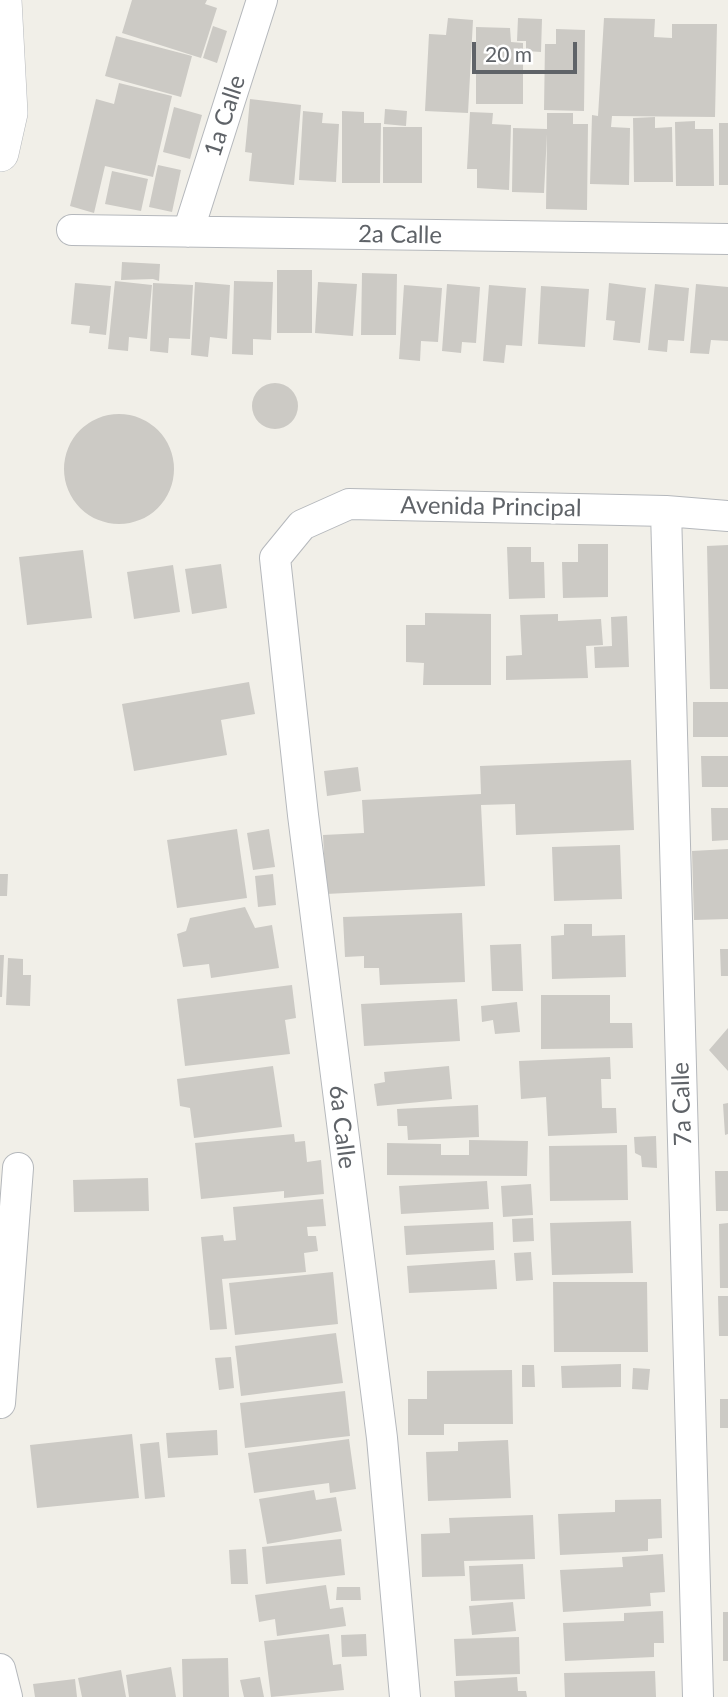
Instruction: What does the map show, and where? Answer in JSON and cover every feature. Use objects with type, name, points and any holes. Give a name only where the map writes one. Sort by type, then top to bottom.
[{"type":"street","points":[[0,153],[9,113],[3,0]]},
{"type":"street","name":"1a Calle","points":[[188,232],[262,0]]},
{"type":"street","name":"2a Calle","points":[[72,230],[728,239]]},
{"type":"street","name":"Avenida Principal","points":[[275,558],[302,525],[349,504],[666,511],[728,516]]},
{"type":"street","name":"7a Calle","points":[[666,511],[698,1697]]},
{"type":"street","name":"6a Calle","points":[[275,558],[303,815],[382,1438],[405,1697]]},
{"type":"street","points":[[0,1403],[18,1168]]},
{"type":"street","points":[[0,1669],[7,1697]]},
{"type":"building","points":[[132,0],[207,0],[205,4],[217,8],[201,58],[122,33]]},
{"type":"building","points":[[448,18],[473,20],[468,113],[425,111],[429,34],[446,35]]},
{"type":"building","points":[[518,18],[542,19],[541,52],[526,51],[526,41],[517,41]]},
{"type":"building","points":[[604,18],[655,19],[654,37],[672,38],[672,24],[717,24],[715,117],[612,116],[611,127],[630,128],[629,185],[590,184],[592,115],[598,116]]},
{"type":"building","points":[[213,26],[227,31],[217,63],[203,58]]},
{"type":"building","points":[[476,27],[510,28],[511,42],[523,43],[523,104],[476,104]]},
{"type":"building","points":[[556,29],[585,30],[584,111],[544,110],[545,44],[556,44]]},
{"type":"building","points":[[116,36],[192,56],[181,97],[105,76]]},
{"type":"building","points":[[119,83],[172,96],[153,177],[105,166],[94,213],[70,206],[96,99],[114,104]]},
{"type":"building","points":[[250,99],[301,105],[294,185],[249,181],[252,153],[245,152]]},
{"type":"building","points":[[174,107],[202,115],[190,159],[163,152]]},
{"type":"building","points":[[385,109],[407,111],[406,126],[384,124]]},
{"type":"building","points":[[303,111],[323,113],[322,123],[339,124],[336,182],[299,180]]},
{"type":"building","points":[[342,111],[364,112],[364,123],[381,123],[380,183],[342,183]]},
{"type":"building","points":[[470,112],[493,113],[492,124],[511,125],[509,190],[477,188],[477,169],[467,169]]},
{"type":"building","points":[[547,113],[573,113],[573,124],[588,124],[587,210],[546,209],[547,134],[544,193],[512,192],[513,128],[547,129]]},
{"type":"building","points":[[655,117],[655,128],[672,127],[673,182],[634,182],[633,118]]},
{"type":"building","points":[[695,121],[695,129],[713,129],[714,186],[676,186],[675,122]]},
{"type":"building","points":[[719,123],[728,123],[728,185],[719,185]]},
{"type":"building","points":[[383,127],[422,127],[422,183],[383,183]]},
{"type":"building","points":[[158,165],[181,170],[172,212],[149,207]]},
{"type":"building","points":[[112,171],[148,179],[141,211],[105,204]]},
{"type":"building","points":[[122,262],[160,264],[159,281],[121,280]]},
{"type":"building","points":[[277,270],[312,270],[312,333],[277,333]]},
{"type":"building","points":[[362,273],[397,274],[396,335],[361,335]]},
{"type":"building","points":[[115,281],[152,285],[147,339],[129,337],[128,351],[108,349]]},
{"type":"building","points":[[234,281],[273,282],[271,340],[253,339],[253,355],[232,354]]},
{"type":"building","points":[[195,282],[230,285],[227,339],[210,337],[208,357],[191,355]]},
{"type":"building","points":[[318,282],[357,284],[353,336],[315,333]]},
{"type":"building","points":[[75,283],[111,286],[106,335],[89,333],[90,326],[71,324]]},
{"type":"building","points":[[153,283],[193,285],[190,339],[169,338],[168,353],[150,351]]},
{"type":"building","points":[[609,283],[646,288],[640,343],[613,340],[615,321],[606,320]]},
{"type":"building","points":[[447,284],[480,287],[476,343],[462,342],[461,353],[442,351]]},
{"type":"building","points":[[655,284],[689,288],[684,341],[668,340],[667,352],[648,350]]},
{"type":"building","points":[[696,284],[728,287],[728,341],[711,340],[709,354],[690,353]]},
{"type":"building","points":[[404,285],[442,288],[438,342],[421,341],[420,361],[399,359]]},
{"type":"building","points":[[489,285],[526,288],[522,346],[506,345],[504,363],[483,361]]},
{"type":"building","points":[[541,286],[589,289],[585,347],[538,344]]},
{"type":"building","points":[[275,383],[291,390],[298,406],[291,422],[275,429],[259,422],[252,406],[259,390]]},
{"type":"building","points":[[119,414],[140,418],[158,430],[170,448],[174,469],[170,490],[158,508],[140,520],[119,524],[98,520],[80,508],[68,490],[64,469],[68,448],[80,430],[98,418]]},
{"type":"building","points":[[578,544],[608,544],[608,597],[563,598],[562,562],[578,562]]},
{"type":"building","points":[[728,545],[728,689],[710,689],[707,546]]},
{"type":"building","points":[[507,547],[531,547],[531,562],[544,562],[545,598],[509,599]]},
{"type":"building","points":[[83,550],[92,618],[27,625],[19,557]]},
{"type":"building","points":[[221,564],[227,608],[192,614],[185,569]]},
{"type":"building","points":[[173,565],[180,612],[134,619],[127,572]]},
{"type":"building","points":[[425,613],[491,614],[491,685],[423,685],[424,663],[406,662],[406,625],[425,625]]},
{"type":"building","points":[[558,614],[558,621],[601,619],[603,645],[586,646],[588,678],[506,680],[506,656],[522,655],[520,615]]},
{"type":"building","points":[[627,616],[629,667],[595,668],[594,647],[612,646],[611,617]]},
{"type":"building","points":[[249,682],[255,714],[221,720],[227,755],[134,771],[122,704]]},
{"type":"building","points":[[693,702],[728,702],[728,737],[693,737]]},
{"type":"building","points":[[701,756],[728,756],[728,787],[702,787]]},
{"type":"building","points":[[631,760],[634,830],[516,835],[515,804],[481,805],[485,886],[326,894],[323,835],[364,833],[362,800],[481,794],[480,766]]},
{"type":"building","points":[[358,767],[361,791],[327,796],[324,771]]},
{"type":"building","points":[[711,808],[728,808],[728,840],[712,841]]},
{"type":"building","points":[[237,829],[247,898],[177,908],[167,840]]},
{"type":"building","points":[[269,829],[275,867],[253,870],[247,833]]},
{"type":"building","points":[[620,845],[622,899],[554,901],[552,847]]},
{"type":"building","points":[[728,849],[728,919],[694,920],[692,851]]},
{"type":"building","points":[[0,874],[8,874],[7,896],[0,896]]},
{"type":"building","points":[[273,874],[276,905],[258,907],[255,876]]},
{"type":"building","points":[[245,907],[255,928],[272,925],[279,968],[211,978],[209,964],[183,967],[177,934],[186,931],[190,918]]},
{"type":"building","points":[[462,913],[465,982],[380,985],[379,968],[364,968],[364,956],[345,957],[343,917]]},
{"type":"building","points":[[564,924],[592,924],[592,936],[625,935],[626,977],[552,979],[551,936],[564,935]]},
{"type":"building","points":[[521,944],[523,991],[492,991],[490,945]]},
{"type":"building","points":[[720,949],[728,949],[728,976],[721,976]]},
{"type":"building","points":[[0,955],[4,955],[2,997],[0,997]]},
{"type":"building","points":[[8,958],[23,959],[23,975],[31,975],[30,1006],[6,1005]]},
{"type":"building","points":[[292,985],[296,1018],[285,1020],[290,1054],[185,1066],[177,999]]},
{"type":"building","points":[[541,995],[610,995],[610,1023],[632,1023],[633,1048],[541,1049]]},
{"type":"building","points":[[457,999],[460,1041],[364,1046],[361,1004]]},
{"type":"building","points":[[517,1002],[520,1032],[495,1034],[493,1020],[482,1022],[481,1006]]},
{"type":"building","points":[[728,1028],[728,1071],[709,1050]]},
{"type":"building","points":[[610,1057],[611,1079],[601,1079],[602,1108],[616,1108],[617,1133],[548,1136],[546,1097],[521,1099],[519,1061]]},
{"type":"building","points":[[273,1066],[282,1127],[194,1138],[190,1108],[180,1106],[177,1079]]},
{"type":"building","points":[[449,1066],[452,1099],[377,1106],[374,1084],[385,1082],[384,1072]]},
{"type":"building","points":[[728,1103],[728,1134],[725,1135],[723,1104]]},
{"type":"building","points":[[478,1105],[479,1137],[408,1140],[407,1126],[398,1126],[397,1109]]},
{"type":"building","points":[[294,1134],[295,1142],[305,1141],[307,1162],[321,1160],[324,1194],[284,1198],[284,1191],[201,1199],[195,1143]]},
{"type":"building","points":[[656,1136],[657,1168],[642,1167],[641,1156],[635,1153],[634,1137]]},
{"type":"building","points":[[469,1140],[528,1141],[527,1176],[387,1175],[387,1143],[441,1144],[441,1155],[469,1155]]},
{"type":"building","points":[[627,1145],[628,1200],[550,1201],[549,1146]]},
{"type":"building","points":[[715,1171],[728,1171],[728,1211],[716,1211]]},
{"type":"building","points":[[148,1178],[149,1211],[74,1212],[73,1180]]},
{"type":"building","points":[[487,1181],[489,1209],[401,1214],[399,1186]]},
{"type":"building","points":[[531,1184],[533,1215],[503,1217],[501,1186]]},
{"type":"building","points":[[323,1199],[326,1226],[307,1227],[308,1236],[316,1236],[318,1251],[304,1253],[306,1272],[222,1279],[227,1329],[210,1330],[201,1237],[223,1235],[224,1241],[236,1240],[233,1207]]},
{"type":"building","points":[[533,1218],[534,1241],[513,1242],[512,1219]]},
{"type":"building","points":[[631,1221],[633,1273],[552,1275],[550,1223]]},
{"type":"building","points":[[493,1222],[494,1250],[406,1255],[404,1226]]},
{"type":"building","points":[[728,1223],[728,1288],[720,1288],[719,1224]]},
{"type":"building","points":[[531,1252],[533,1280],[516,1281],[514,1253]]},
{"type":"building","points":[[495,1260],[497,1289],[409,1293],[407,1266]]},
{"type":"building","points":[[333,1272],[338,1324],[235,1335],[229,1283]]},
{"type":"building","points":[[553,1282],[647,1282],[648,1352],[554,1352]]},
{"type":"building","points":[[718,1296],[728,1296],[728,1336],[719,1336]]},
{"type":"building","points":[[336,1333],[343,1383],[241,1396],[235,1346]]},
{"type":"building","points":[[231,1357],[234,1388],[219,1390],[215,1358]]},
{"type":"building","points":[[621,1364],[621,1387],[562,1388],[561,1366]]},
{"type":"building","points":[[522,1365],[534,1365],[535,1387],[522,1387]]},
{"type":"building","points":[[633,1368],[650,1369],[648,1390],[632,1389]]},
{"type":"building","points":[[512,1370],[513,1424],[444,1424],[444,1435],[408,1435],[408,1399],[427,1399],[427,1371]]},
{"type":"building","points":[[345,1391],[350,1436],[245,1448],[240,1403]]},
{"type":"building","points":[[720,1399],[728,1399],[728,1428],[720,1428]]},
{"type":"building","points":[[217,1430],[218,1455],[168,1458],[166,1433]]},
{"type":"building","points":[[132,1434],[139,1498],[37,1508],[30,1445]]},
{"type":"building","points":[[349,1439],[356,1489],[330,1493],[329,1483],[254,1493],[248,1453]]},
{"type":"building","points":[[508,1440],[511,1498],[428,1501],[426,1452],[458,1451],[458,1442]]},
{"type":"building","points":[[159,1442],[165,1497],[145,1499],[140,1444]]},
{"type":"building","points":[[314,1490],[316,1500],[336,1497],[342,1531],[267,1544],[259,1499]]},
{"type":"building","points":[[661,1499],[662,1538],[648,1539],[648,1551],[560,1555],[558,1514],[615,1512],[615,1500]]},
{"type":"building","points":[[533,1515],[535,1559],[464,1561],[465,1576],[422,1577],[421,1534],[450,1533],[449,1518]]},
{"type":"building","points":[[341,1539],[345,1575],[266,1584],[262,1547]]},
{"type":"building","points":[[246,1549],[248,1584],[231,1584],[229,1550]]},
{"type":"building","points":[[663,1554],[665,1592],[650,1593],[651,1606],[563,1612],[560,1570],[623,1567],[622,1557]]},
{"type":"building","points":[[523,1564],[525,1599],[471,1601],[469,1566]]},
{"type":"building","points":[[326,1585],[330,1609],[343,1607],[346,1626],[277,1636],[275,1619],[259,1622],[255,1595]]},
{"type":"building","points":[[337,1587],[360,1587],[361,1600],[336,1600]]},
{"type":"building","points":[[513,1602],[516,1631],[472,1635],[469,1606]]},
{"type":"building","points":[[663,1611],[664,1643],[654,1643],[654,1657],[565,1661],[563,1623],[624,1621],[624,1613]]},
{"type":"building","points":[[723,1612],[728,1612],[728,1661],[723,1661]]},
{"type":"building","points":[[329,1634],[333,1665],[341,1664],[344,1690],[271,1697],[264,1641]]},
{"type":"building","points":[[366,1634],[367,1656],[342,1657],[341,1635]]},
{"type":"building","points":[[519,1637],[520,1674],[456,1676],[454,1639]]},
{"type":"building","points":[[228,1658],[229,1697],[183,1697],[182,1659]]},
{"type":"building","points":[[171,1667],[176,1697],[129,1697],[126,1675]]},
{"type":"building","points":[[121,1670],[126,1697],[82,1697],[78,1678]]},
{"type":"building","points":[[655,1671],[656,1697],[565,1697],[564,1673]]},
{"type":"building","points":[[260,1677],[264,1697],[244,1697],[240,1680]]},
{"type":"building","points":[[517,1677],[518,1691],[526,1691],[527,1697],[455,1697],[454,1681]]},
{"type":"building","points":[[75,1679],[77,1697],[35,1697],[33,1684]]}]
